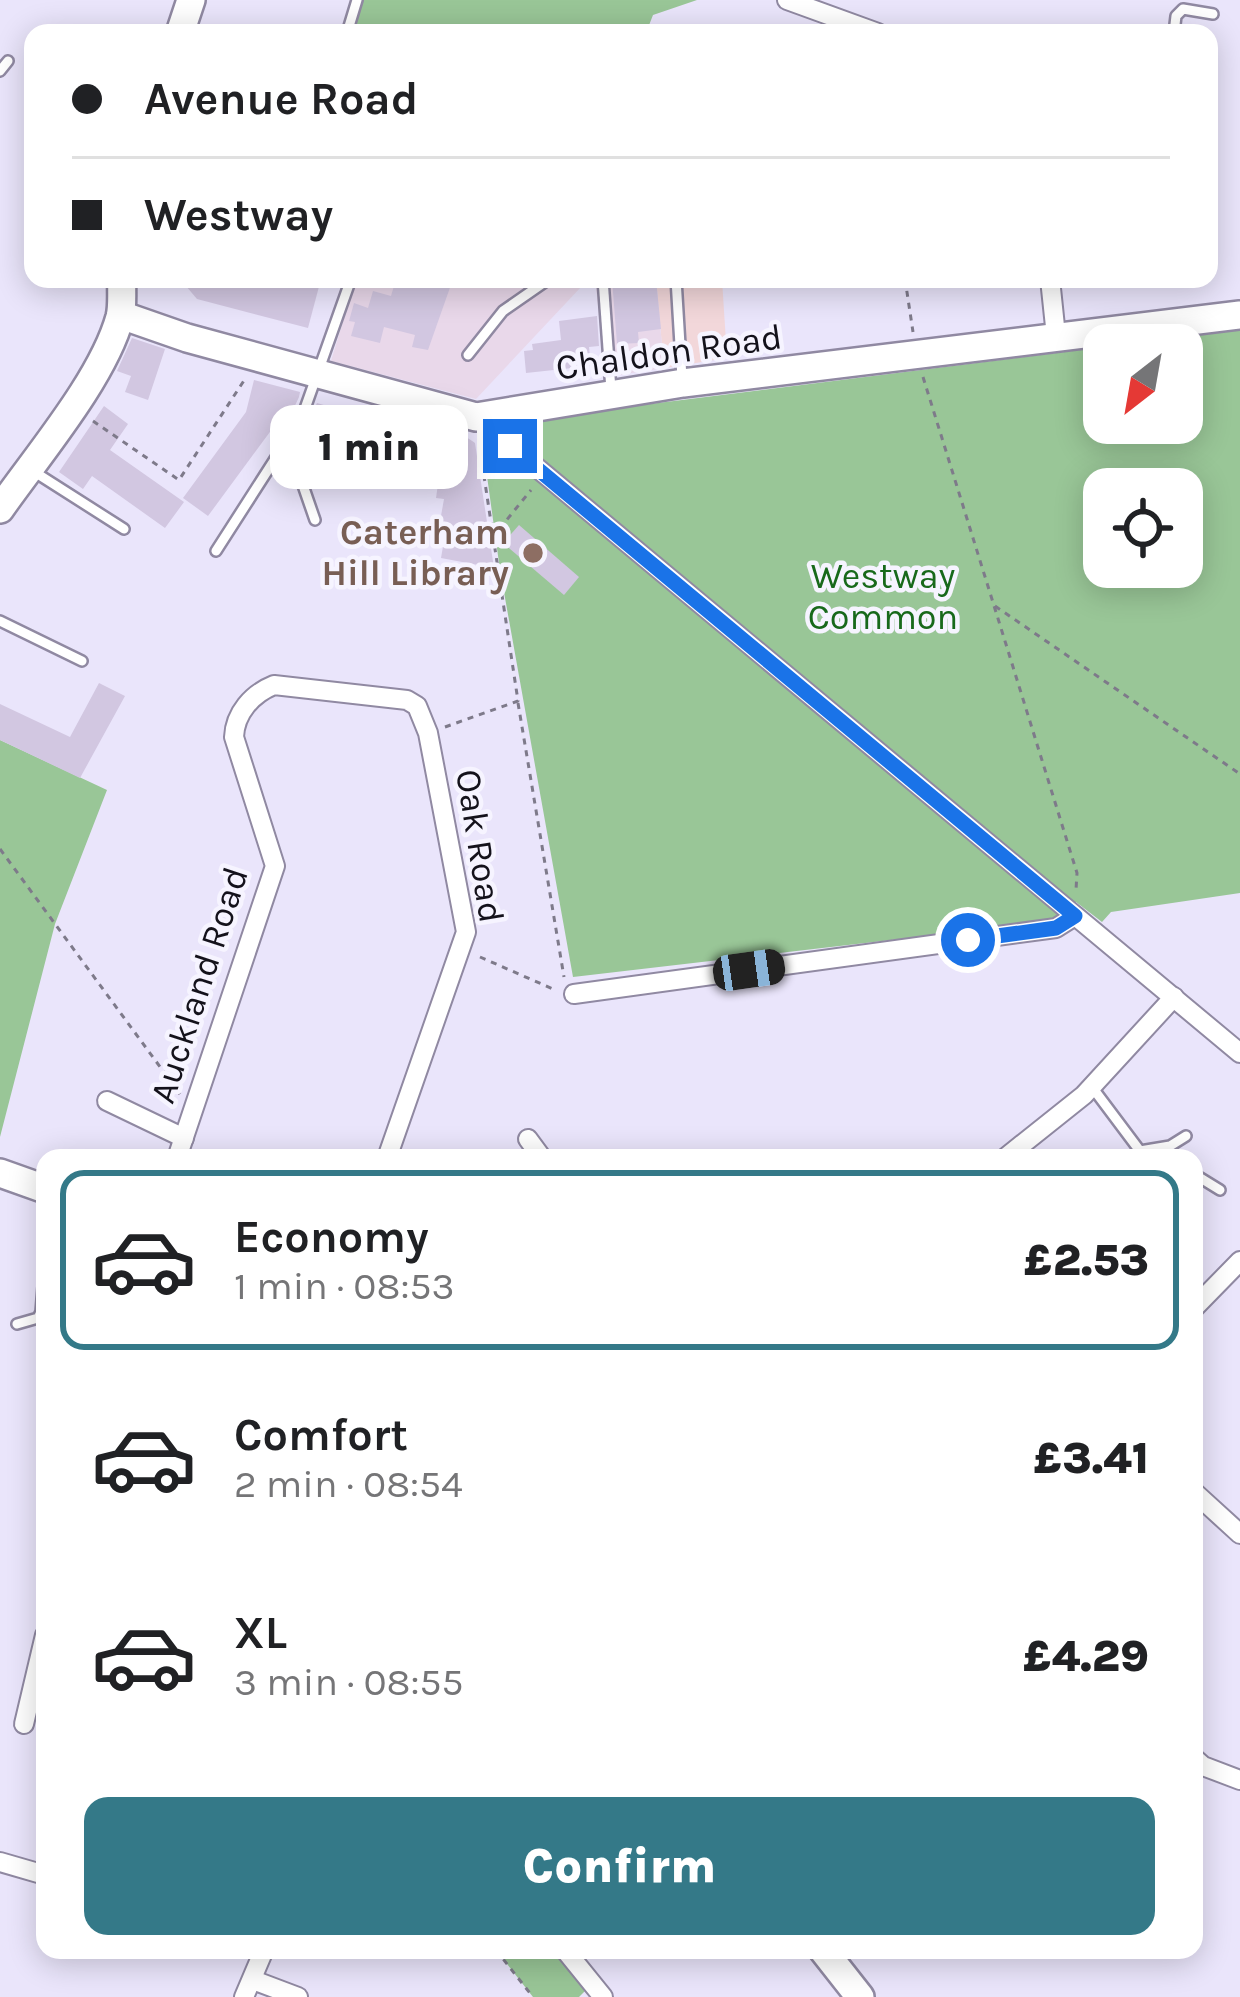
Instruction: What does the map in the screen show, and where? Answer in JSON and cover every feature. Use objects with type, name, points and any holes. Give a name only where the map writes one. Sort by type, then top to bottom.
[{"type":"main road","points":[[0,509],[72,407],[121,315],[122,288]]},
{"type":"main road","name":"Chaldon Road","points":[[121,315],[441,416],[476,417],[683,383],[1240,315]]},
{"type":"main road","points":[[0,1173],[36,1186]]},
{"type":"main road","points":[[830,1959],[860,1997]]},
{"type":"street","points":[[787,0],[833,24]]},
{"type":"street","points":[[1052,288],[1056,336]]},
{"type":"street","points":[[476,417],[1240,1053]]},
{"type":"street","name":"Auckland Road","points":[[180,1149],[275,866],[240,757],[235,722],[260,691],[274,685],[391,698]]},
{"type":"street","name":"Oak Road","points":[[390,1149],[466,932],[428,733],[417,706],[391,698]]},
{"type":"street","points":[[570,994],[1056,928],[1075,916]]},
{"type":"street","points":[[1015,1149],[1092,1087],[1174,997]]},
{"type":"street","points":[[107,1101],[184,1138]]},
{"type":"street","points":[[528,1139],[535,1149]]},
{"type":"street","points":[[1203,1299],[1240,1261]]},
{"type":"street","points":[[1203,1500],[1240,1534]]},
{"type":"street","points":[[24,1724],[36,1673]]},
{"type":"street","points":[[1203,1766],[1240,1780]]},
{"type":"street","points":[[0,1862],[36,1872]]},
{"type":"street","points":[[260,1959],[249,1988],[298,1997]]},
{"type":"street","points":[[570,1959],[591,1993]]},
{"type":"lane","points":[[1175,24],[1176,16],[1191,8],[1213,14]]},
{"type":"lane","points":[[216,551],[302,417],[348,288]]},
{"type":"lane","points":[[468,356],[503,311],[536,288]]},
{"type":"lane","points":[[604,288],[612,395]]},
{"type":"lane","points":[[677,288],[683,383]]},
{"type":"lane","points":[[288,442],[315,520]]},
{"type":"lane","points":[[28,469],[124,529]]},
{"type":"lane","points":[[0,621],[82,661]]},
{"type":"lane","points":[[1092,1087],[1139,1149]]},
{"type":"lane","points":[[1160,1149],[1186,1136]]},
{"type":"lane","points":[[1203,1180],[1220,1190]]},
{"type":"lane","points":[[16,1324],[36,1317]]},
{"type":"path","points":[[906,288],[917,355],[1077,873],[1075,916]]},
{"type":"path","points":[[72,407],[178,480],[259,357]]},
{"type":"path","points":[[476,417],[490,540],[570,994]]},
{"type":"path","points":[[490,540],[544,474]]},
{"type":"path","points":[[993,605],[1240,774]]},
{"type":"path","points":[[428,733],[518,701]]},
{"type":"path","points":[[0,849],[194,1112]]},
{"type":"path","points":[[461,949],[570,994]]},
{"type":"path","points":[[503,1959],[533,1997]]},
{"type":"shaded area","points":[[353,288],[580,288],[476,399],[331,361]]},
{"type":"shaded area","points":[[596,288],[657,288],[664,368],[605,377]]},
{"type":"shaded area","points":[[657,288],[723,288],[727,358],[664,368]]},
{"type":"green space","points":[[361,0],[697,0],[653,15],[650,24],[354,24]]},
{"type":"green space","name":"Westway Common","points":[[1240,330],[1240,893],[1111,912],[1102,922],[1076,902],[1054,921],[573,977],[500,570],[482,440],[498,423],[1083,350],[1083,444],[1203,444],[1203,335]]},
{"type":"green space","points":[[0,740],[107,790],[55,924],[0,1137]]},
{"type":"green space","points":[[503,1959],[572,1959],[592,1984],[579,1997],[533,1997]]},
{"type":"building","points":[[188,288],[319,288],[308,328],[197,299]]},
{"type":"building","points":[[393,288],[450,288],[428,350],[412,347],[415,335],[384,327],[380,343],[351,336],[354,303],[368,308],[373,291],[391,296]]},
{"type":"building","points":[[613,288],[657,288],[661,329],[638,332],[639,343],[617,344]]},
{"type":"building","points":[[597,316],[599,346],[589,347],[591,366],[526,373],[524,351],[533,350],[532,344],[561,340],[559,321]]},
{"type":"building","points":[[132,338],[165,349],[148,400],[125,392],[131,376],[117,371]]},
{"type":"building","points":[[254,380],[300,392],[299,397],[287,423],[278,421],[208,516],[183,498],[246,412]]},
{"type":"building","points":[[317,403],[429,430],[431,423],[456,430],[475,443],[494,568],[441,558],[444,499],[436,498],[441,463],[372,444],[369,454],[308,436],[305,428]]},
{"type":"building","points":[[104,406],[128,424],[110,450],[184,502],[165,528],[92,476],[83,489],[59,472]]},
{"type":"building","name":"Caterham Hill Library","points":[[519,525],[579,577],[564,595],[503,543]]},
{"type":"building","points":[[99,683],[125,696],[80,778],[0,740],[0,704],[70,737]]},
{"type":"place","name":"Caterham Hill Library","points":[[533,553]]},
{"type":"route","points":[[510,446],[1075,916],[1056,928],[968,940]]}]
